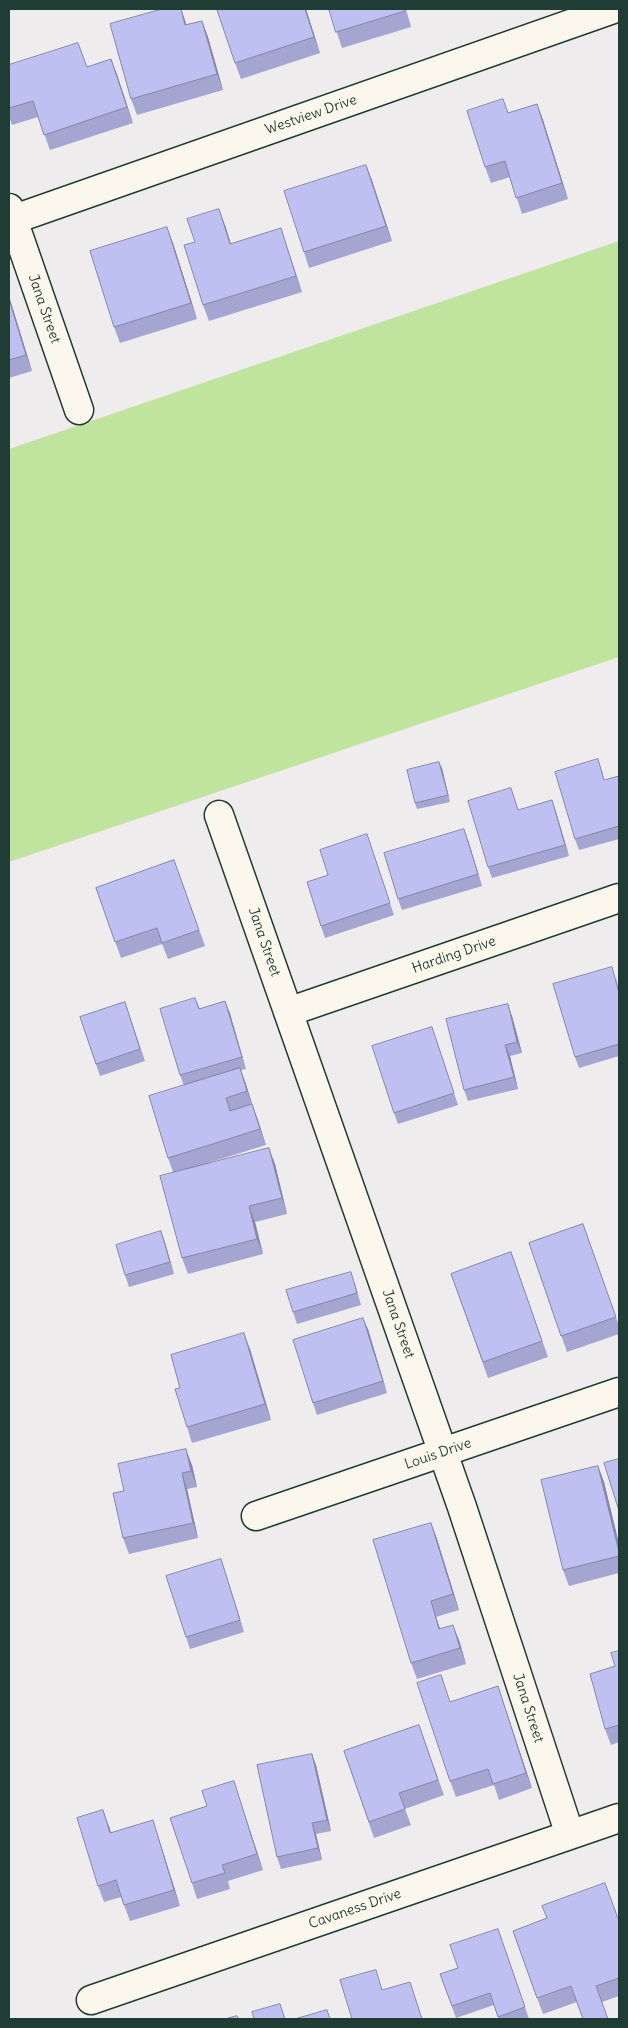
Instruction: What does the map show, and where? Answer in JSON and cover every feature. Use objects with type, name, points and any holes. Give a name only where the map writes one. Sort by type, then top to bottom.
[{"type":"street","name":"Westview Drive","points":[[10,216],[614,9]]},
{"type":"street","name":"Jana Street","points":[[10,216],[79,410]]},
{"type":"street","name":"Jana Street","points":[[219,815],[443,1452],[570,1835]]},
{"type":"street","name":"Harding Drive","points":[[288,1012],[619,898]]},
{"type":"street","name":"Louis Drive","points":[[256,1516],[619,1392]]},
{"type":"street","name":"Cavaness Drive","points":[[91,2000],[619,1818]]},
{"type":"green space","points":[[619,241],[619,657],[9,862],[9,449]]},
{"type":"building","points":[[162,9],[181,9],[185,25],[202,21],[217,74],[131,99],[110,24]]},
{"type":"building","points":[[305,9],[314,37],[235,63],[217,10]]},
{"type":"building","points":[[329,9],[405,9],[405,11],[336,32]]},
{"type":"building","points":[[78,43],[87,67],[111,59],[127,107],[44,135],[33,101],[9,108],[9,65]]},
{"type":"building","points":[[503,99],[508,113],[537,104],[562,183],[516,198],[505,161],[485,167],[467,111]]},
{"type":"building","points":[[366,165],[386,226],[304,252],[284,191]]},
{"type":"building","points":[[219,209],[230,244],[281,228],[296,276],[203,305],[184,245],[195,242],[187,219]]},
{"type":"building","points":[[167,227],[191,303],[114,327],[90,251]]},
{"type":"building","points":[[9,299],[26,355],[9,360]]},
{"type":"building","points":[[598,759],[604,780],[619,776],[619,826],[575,839],[555,772]]},
{"type":"building","points":[[439,762],[448,795],[415,803],[407,770]]},
{"type":"building","points":[[511,788],[518,810],[552,800],[565,845],[488,867],[468,801]]},
{"type":"building","points":[[464,829],[478,874],[398,899],[384,853]]},
{"type":"building","points":[[367,834],[390,903],[321,926],[307,882],[328,875],[320,850]]},
{"type":"building","points":[[174,860],[199,930],[162,943],[157,928],[115,942],[96,888]]},
{"type":"building","points":[[612,967],[619,993],[619,1044],[575,1057],[553,984]]},
{"type":"building","points":[[195,998],[199,1009],[225,1001],[242,1057],[180,1075],[160,1009]]},
{"type":"building","points":[[125,1002],[140,1049],[96,1064],[80,1017]]},
{"type":"building","points":[[508,1004],[517,1042],[505,1045],[514,1077],[464,1090],[446,1019]]},
{"type":"building","points":[[432,1027],[454,1093],[394,1113],[372,1046]]},
{"type":"building","points":[[240,1068],[247,1091],[226,1098],[230,1111],[252,1104],[260,1129],[168,1158],[149,1096]]},
{"type":"building","points":[[269,1148],[282,1198],[249,1206],[257,1239],[182,1258],[160,1176]]},
{"type":"building","points":[[583,1224],[616,1317],[561,1336],[529,1243]]},
{"type":"building","points":[[161,1231],[170,1262],[125,1275],[116,1245]]},
{"type":"building","points":[[511,1252],[542,1341],[483,1362],[451,1274]]},
{"type":"building","points":[[351,1272],[357,1293],[293,1312],[286,1290]]},
{"type":"building","points":[[363,1318],[383,1381],[313,1403],[293,1340]]},
{"type":"building","points":[[244,1333],[265,1404],[187,1427],[175,1389],[180,1388],[171,1355]]},
{"type":"building","points":[[186,1449],[191,1471],[182,1473],[193,1523],[123,1538],[113,1493],[124,1491],[118,1464]]},
{"type":"building","points":[[619,1459],[619,1511],[604,1463]]},
{"type":"building","points":[[598,1466],[619,1556],[563,1570],[541,1480]]},
{"type":"building","points":[[431,1523],[453,1594],[431,1601],[439,1629],[453,1625],[460,1648],[411,1663],[373,1540]]},
{"type":"building","points":[[221,1559],[240,1620],[186,1637],[166,1576]]},
{"type":"building","points":[[619,1651],[619,1725],[605,1729],[590,1674],[615,1666],[611,1653]]},
{"type":"building","points":[[441,1675],[450,1702],[498,1686],[526,1773],[493,1784],[488,1769],[450,1781],[417,1683]]},
{"type":"building","points":[[419,1725],[438,1780],[399,1793],[405,1809],[369,1822],[344,1751]]},
{"type":"building","points":[[312,1754],[327,1820],[312,1823],[318,1848],[277,1857],[257,1765]]},
{"type":"building","points":[[234,1781],[257,1854],[222,1865],[225,1873],[192,1883],[170,1818],[207,1806],[202,1791]]},
{"type":"building","points":[[103,1810],[110,1833],[153,1820],[174,1890],[124,1905],[116,1880],[98,1886],[77,1818]]},
{"type":"building","points":[[605,1883],[619,1921],[619,1978],[596,1986],[608,2019],[583,2019],[571,1986],[537,1998],[513,1931],[547,1918],[542,1906]]},
{"type":"building","points":[[498,1929],[525,2007],[498,2017],[490,1993],[452,2006],[440,1974],[458,1968],[450,1945]]},
{"type":"building","points":[[376,1970],[382,1990],[410,1982],[422,2019],[352,2019],[340,1980]]},
{"type":"building","points":[[280,2004],[285,2019],[254,2019],[252,2012]]},
{"type":"building","points":[[327,2010],[330,2019],[295,2019]]},
{"type":"building","points":[[237,2016],[239,2019],[225,2019]]}]
